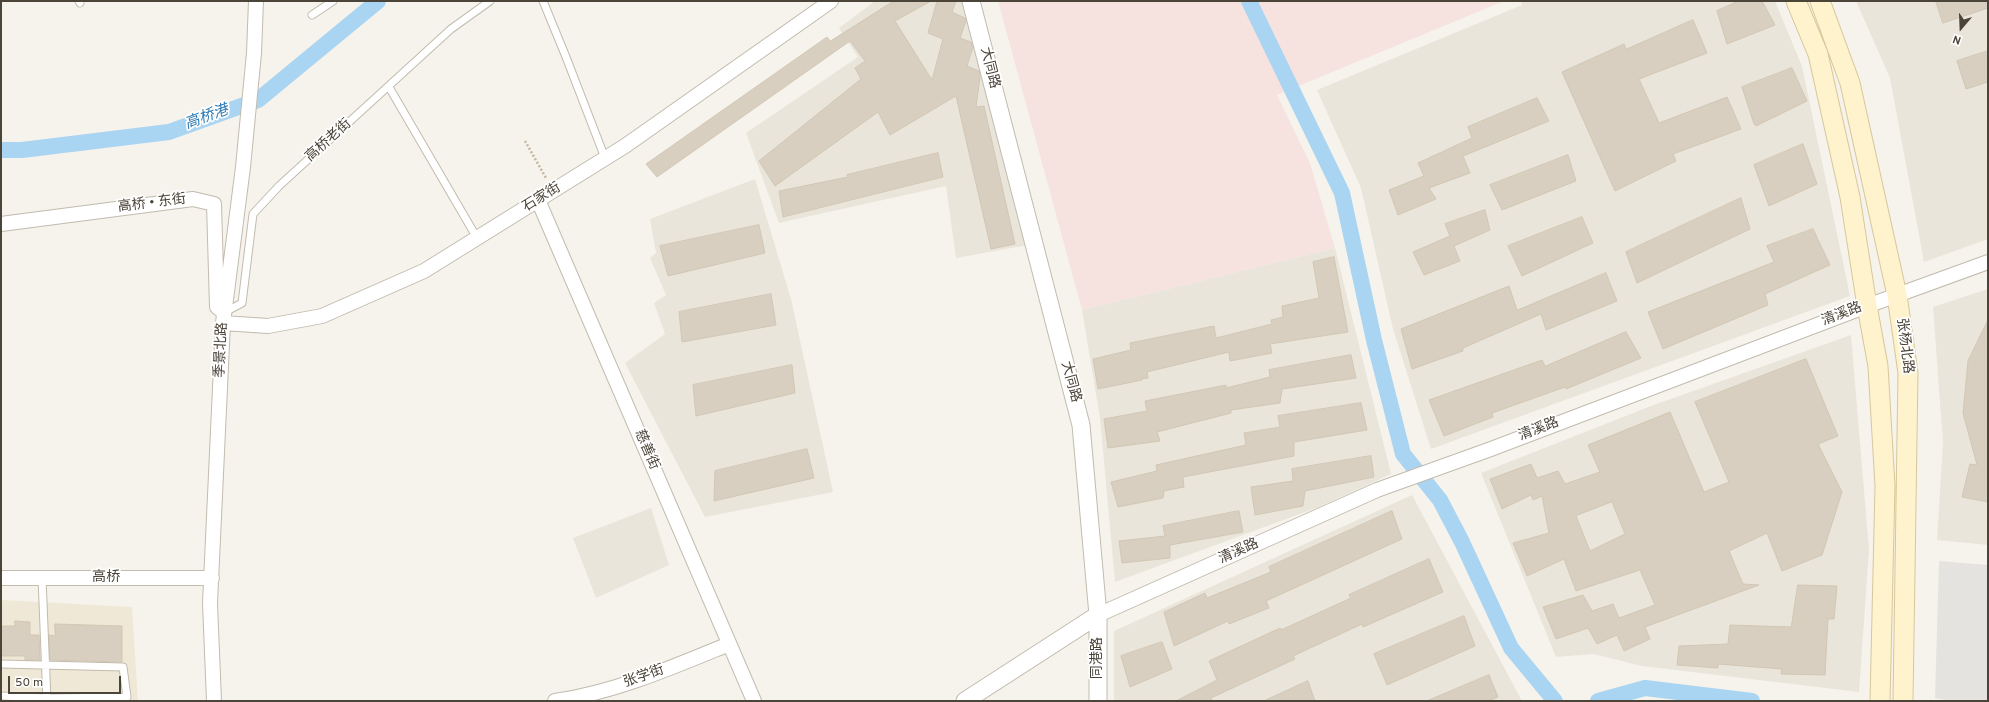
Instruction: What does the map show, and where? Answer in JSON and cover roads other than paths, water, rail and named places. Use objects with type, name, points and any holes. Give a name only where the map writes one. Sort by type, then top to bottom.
[{"type":"main road","name":"张杨北路","points":[[1796,1],[1818,54],[1850,197],[1878,366],[1885,486],[1880,701]]},
{"type":"main road","name":"张杨北路","points":[[1820,1],[1850,83],[1897,295],[1908,373],[1903,701]]},
{"type":"street","name":"季景北路","points":[[214,701],[210,603],[224,317],[243,167],[254,52],[256,1]]},
{"type":"street","name":"石家街","points":[[224,317],[268,326],[322,316],[424,271],[605,158],[831,1]]},
{"type":"street","name":"大同路","points":[[972,1],[1081,426],[1098,615]]},
{"type":"street","name":"高桥 • 东街","points":[[1,224],[193,199],[214,204],[217,307],[224,317]]},
{"type":"street","name":"慈善街","points":[[538,200],[754,701]]},
{"type":"street","name":"清溪路","points":[[1098,615],[1377,490],[1988,262]]},
{"type":"street","name":"高桥","points":[[1,578],[212,578]]},
{"type":"street","points":[[965,701],[1098,615]]},
{"type":"street","name":"同港路","points":[[1098,615],[1098,701]]},
{"type":"street","name":"张学街","points":[[555,701],[576,698],[646,679],[729,644]]},
{"type":"lane","points":[[312,14],[333,1]]},
{"type":"lane","name":"高桥老街","points":[[224,317],[242,303],[253,214],[279,186],[451,29],[490,1]]},
{"type":"lane","points":[[543,1],[605,158]]},
{"type":"lane","points":[[389,87],[477,238]]},
{"type":"lane","points":[[42,578],[47,699]]},
{"type":"lane","points":[[1,664],[123,667],[128,699],[47,699],[1,696]]},
{"type":"waterway","name":"高桥港","points":[[1,150],[22,150],[169,132],[258,100],[378,1]]},
{"type":"waterway","points":[[1249,1],[1342,193],[1374,340],[1403,454],[1440,500],[1462,542],[1511,648],[1555,701]]},
{"type":"waterway","points":[[1598,701],[1645,688],[1752,701]]}]
